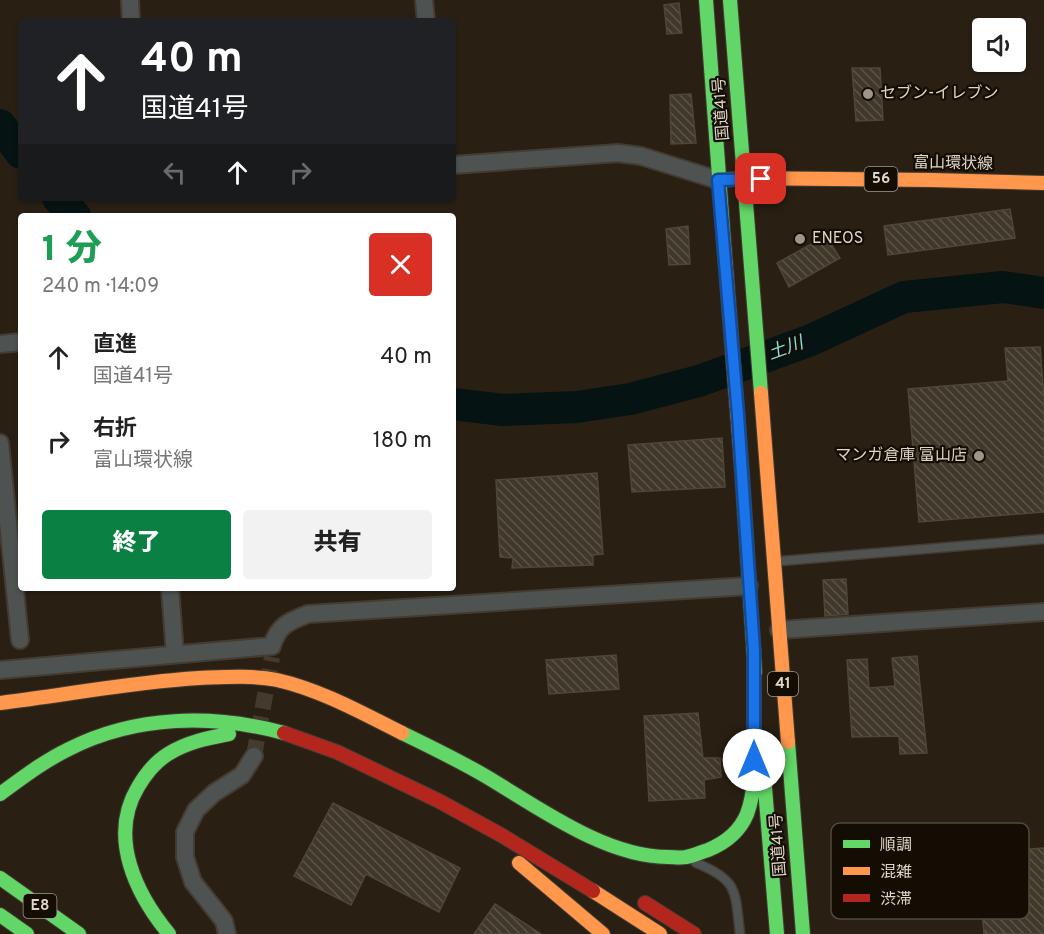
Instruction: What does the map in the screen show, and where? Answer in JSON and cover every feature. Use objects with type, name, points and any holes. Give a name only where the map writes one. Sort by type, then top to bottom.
[{"type":"main road","name":"国道41号","points":[[706,0],[777,934]]},
{"type":"main road","name":"国道41号","points":[[730,0],[803,934]]},
{"type":"main road","name":"富山環状線","points":[[718,180],[744,178],[1044,183]]},
{"type":"main road","points":[[0,703],[159,681],[219,677],[250,678],[292,684],[315,691],[464,764],[597,839],[631,852],[660,858],[684,858],[708,851],[727,840],[742,823],[750,804],[754,760],[754,651]]},
{"type":"main road","points":[[280,694],[309,696],[337,702]]},
{"type":"main road","points":[[0,794],[69,748],[103,735],[141,725],[181,720],[219,721],[254,726],[290,734],[321,746],[446,805],[578,881],[660,934]]},
{"type":"main road","points":[[170,934],[145,902],[133,879],[126,854],[125,828],[129,805],[138,783],[152,766],[171,751],[190,741],[213,735],[263,734],[292,738],[321,746]]},
{"type":"main road","points":[[464,764],[521,814]]},
{"type":"main road","points":[[446,805],[496,843],[603,934]]},
{"type":"main road","name":"E8","points":[[0,878],[79,934]]},
{"type":"main road","points":[[635,897],[694,934]]},
{"type":"main road","name":"E8","points":[[0,915],[27,934]]},
{"type":"main road","points":[[0,927],[10,934]]},
{"type":"street","points":[[129,0],[131,18]]},
{"type":"street","points":[[424,0],[426,18]]},
{"type":"street","points":[[456,165],[618,153],[641,156],[718,180]]},
{"type":"street","points":[[0,344],[18,342]]},
{"type":"street","points":[[0,444],[20,640]]},
{"type":"street","points":[[0,670],[175,654],[272,651],[275,637],[286,623],[308,614],[749,586]]},
{"type":"street","points":[[170,591],[175,654]]},
{"type":"street","points":[[779,630],[1044,612]]},
{"type":"street","points":[[227,934],[224,921],[193,882],[185,857],[185,832],[196,810],[214,793],[242,775],[254,756]]},
{"type":"lane","points":[[774,561],[1044,539]]},
{"type":"lane","points":[[684,858],[712,870],[732,887],[736,897],[740,934]]},
{"type":"building","points":[[679,3],[682,33],[667,34],[664,5]]},
{"type":"building","name":"セブン-イレブン","points":[[852,68],[880,68],[883,120],[856,121]]},
{"type":"building","points":[[691,94],[696,143],[671,144],[670,95]]},
{"type":"building","points":[[1010,209],[1015,238],[888,255],[884,226]]},
{"type":"building","points":[[688,226],[690,264],[669,265],[666,229]]},
{"type":"building","points":[[826,236],[840,258],[789,287],[777,263]]},
{"type":"building","name":"マンガ倉庫 富山店","points":[[1040,347],[1044,399],[1044,512],[919,522],[908,389],[1008,381],[1005,348]]},
{"type":"building","points":[[722,438],[725,487],[632,492],[628,445]]},
{"type":"building","points":[[597,473],[603,554],[593,555],[593,565],[512,568],[513,558],[500,557],[496,480]]},
{"type":"building","points":[[846,579],[848,614],[825,616],[823,580]]},
{"type":"building","points":[[616,655],[619,689],[549,694],[546,660]]},
{"type":"building","points":[[917,656],[927,753],[900,754],[899,736],[852,737],[847,660],[867,659],[869,688],[895,686],[892,658]]},
{"type":"building","points":[[698,713],[703,758],[720,758],[721,777],[704,780],[705,798],[649,801],[644,716]]},
{"type":"building","points":[[333,803],[460,868],[439,912],[366,874],[351,905],[294,876]]},
{"type":"building","points":[[1044,848],[1044,934],[984,934],[983,919],[1029,919],[1029,849]]},
{"type":"building","points":[[495,904],[541,934],[474,934]]},
{"type":"waterway","name":"土川","points":[[0,125],[18,149]]},
{"type":"waterway","name":"土川","points":[[61,201],[72,213]]},
{"type":"waterway","name":"土川","points":[[456,404],[503,410],[577,407],[630,399],[699,381],[811,340],[904,297],[1003,287],[1044,293]]},
{"type":"tunnel","points":[[254,756],[272,657]]},
{"type":"traffic: fast","points":[[706,0],[724,244]]},
{"type":"traffic: fast","points":[[730,0],[761,393]]},
{"type":"traffic: fast","points":[[742,473],[755,672]]},
{"type":"traffic: fast","points":[[0,794],[60,754],[121,729],[175,721],[202,721],[230,723],[284,733]]},
{"type":"traffic: fast","points":[[402,733],[466,765],[551,816],[597,840],[645,855],[682,857],[691,856],[720,844],[731,836],[744,820],[754,782],[754,728]]},
{"type":"traffic: fast","points":[[169,934],[146,901],[130,864],[126,845],[129,806],[144,778],[163,757],[190,743],[229,734]]},
{"type":"traffic: fast","points":[[788,742],[803,934]]},
{"type":"traffic: fast","points":[[764,776],[777,934]]},
{"type":"traffic: fast","points":[[0,878],[79,934]]},
{"type":"traffic: fast","points":[[0,915],[27,934]]},
{"type":"traffic: slow","points":[[724,180],[744,178],[1044,183]]},
{"type":"traffic: slow","points":[[724,244],[742,473]]},
{"type":"traffic: slow","points":[[761,393],[788,742]]},
{"type":"traffic: slow","points":[[754,651],[754,728]]},
{"type":"traffic: slow","points":[[0,703],[174,680],[258,677],[293,684],[309,690],[402,733]]},
{"type":"traffic: slow","points":[[519,863],[603,934]]},
{"type":"traffic: slow","points":[[593,891],[660,934]]},
{"type":"traffic: jam","points":[[284,733],[337,752],[439,801],[501,835],[593,891]]},
{"type":"traffic: jam","points":[[645,903],[694,934]]},
{"type":"place","name":"セブン-イレブン","points":[[868,94]]},
{"type":"place","name":"ENEOS","points":[[800,239]]},
{"type":"place","name":"マンガ倉庫 富山店","points":[[979,456]]},
{"type":"route","points":[[754,760],[754,651],[738,415],[718,180],[761,179]]}]
